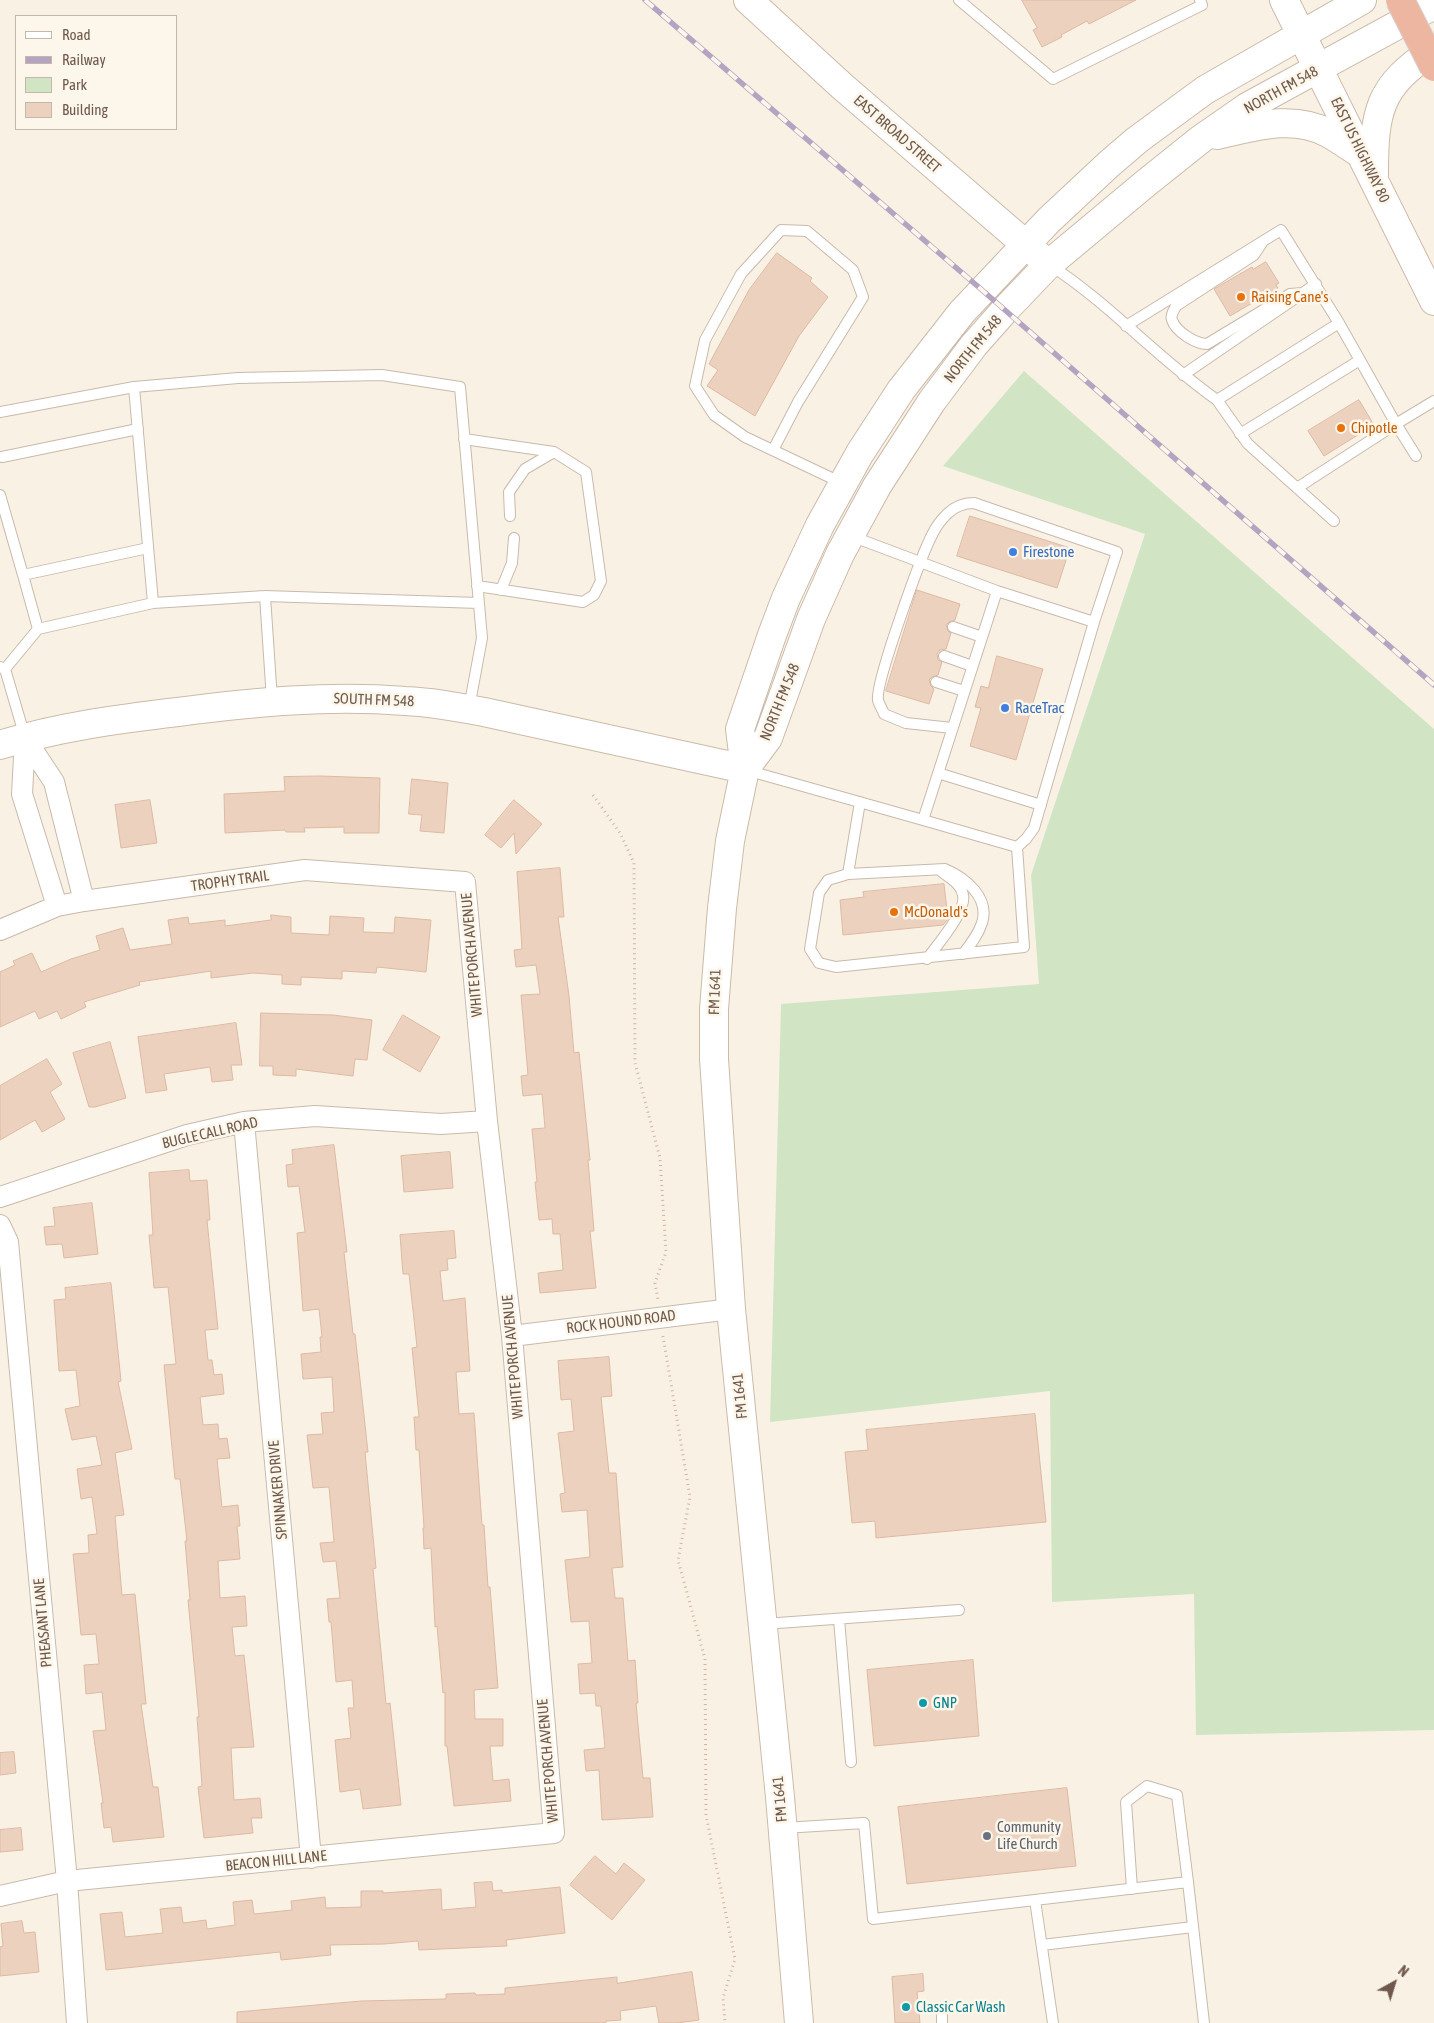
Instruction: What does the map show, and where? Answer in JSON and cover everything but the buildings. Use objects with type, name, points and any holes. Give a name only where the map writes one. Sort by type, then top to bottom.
[{"type":"highway","points":[[1400,0],[1434,67]]},
{"type":"main road","name":"EAST BROAD STREET","points":[[748,0],[843,87],[1049,264]]},
{"type":"main road","name":"EAST US HIGHWAY 80","points":[[1284,0],[1320,68],[1434,301]]},
{"type":"main road","name":"NORTH FM 548","points":[[745,769],[740,728],[772,635],[804,560],[843,483],[883,417],[922,361],[962,312],[1024,244],[1109,164],[1174,112],[1205,90],[1362,0]]},
{"type":"main road","name":"NORTH FM 548","points":[[745,769],[768,738],[811,619],[850,536],[893,459],[949,377],[1005,310],[1049,264],[1146,182],[1201,139],[1248,108],[1434,5]]},
{"type":"main road","points":[[1374,180],[1374,138],[1376,122],[1381,107],[1395,83],[1407,70],[1434,50]]},
{"type":"main road","points":[[1201,139],[1262,125],[1293,122],[1327,132],[1361,154]]},
{"type":"main road","name":"SOUTH FM 548","points":[[13,742],[78,725],[123,718],[272,701],[364,698],[469,709],[745,769]]},
{"type":"main road","name":"FM 1641","points":[[745,769],[727,866],[717,954],[714,1009],[717,1125],[731,1309],[783,1828],[799,2023]]},
{"type":"street","points":[[13,742],[54,782],[84,901]]},
{"type":"street","points":[[13,742],[22,794],[57,906]]},
{"type":"street","name":"TROPHY TRAIL","points":[[0,930],[57,906],[305,870],[465,882]]},
{"type":"street","name":"WHITE PORCH AVENUE","points":[[465,882],[487,1121],[512,1336],[554,1833]]},
{"type":"street","name":"BUGLE CALL ROAD","points":[[0,1197],[187,1135],[244,1122],[315,1116],[441,1124],[487,1121]]},
{"type":"street","name":"SPINNAKER DRIVE","points":[[244,1122],[311,1858]]},
{"type":"street","name":"PHEASANT LANE","points":[[0,1225],[8,1242],[67,1881],[78,2023]]},
{"type":"street","name":"ROCK HOUND ROAD","points":[[512,1336],[731,1309]]},
{"type":"street","name":"BEACON HILL LANE","points":[[0,1896],[67,1881],[554,1833]]},
{"type":"lane","points":[[958,0],[1053,79],[1202,5],[1200,0]]},
{"type":"lane","points":[[773,450],[798,402],[863,297],[853,270],[807,231],[781,230],[741,274],[706,340],[694,386],[714,415],[745,437],[843,483]]},
{"type":"lane","points":[[1126,326],[1281,230],[1340,323],[1416,456]]},
{"type":"lane","points":[[1264,240],[1254,255],[1176,306],[1172,314],[1172,320],[1178,328],[1197,344],[1207,344],[1290,294],[1303,293]]},
{"type":"lane","points":[[1049,264],[1080,285],[1183,375],[1217,400],[1248,444],[1334,521]]},
{"type":"lane","points":[[1183,375],[1316,284]]},
{"type":"lane","points":[[1217,400],[1340,323]]},
{"type":"lane","points":[[1240,434],[1360,360]]},
{"type":"lane","points":[[0,412],[134,387],[238,378],[382,376],[460,387],[482,638],[469,709]]},
{"type":"lane","points":[[134,387],[153,603]]},
{"type":"lane","points":[[1297,488],[1434,401]]},
{"type":"lane","points":[[1,455],[138,429]]},
{"type":"lane","points":[[464,440],[554,452],[586,472],[601,581],[594,595],[584,602],[477,586]]},
{"type":"lane","points":[[510,516],[509,492],[525,470],[554,452]]},
{"type":"lane","points":[[0,494],[38,629]]},
{"type":"lane","points":[[952,728],[906,723],[884,714],[878,700],[921,562],[933,533],[946,514],[965,503],[974,503],[1117,552],[1094,622],[1034,828],[1026,839],[1017,846]]},
{"type":"lane","points":[[850,536],[997,591],[1094,622]]},
{"type":"lane","points":[[501,590],[512,563],[514,538]]},
{"type":"lane","points":[[23,575],[148,548]]},
{"type":"lane","points":[[923,820],[997,591]]},
{"type":"lane","points":[[13,742],[2,668],[38,629],[153,603],[266,596],[479,603]]},
{"type":"lane","points":[[266,596],[272,701]]},
{"type":"lane","points":[[953,627],[982,637]]},
{"type":"lane","points":[[944,656],[972,666]]},
{"type":"lane","points":[[936,682],[964,691]]},
{"type":"lane","points":[[745,769],[1017,846]]},
{"type":"lane","points":[[938,773],[1041,805]]},
{"type":"lane","points":[[848,874],[860,802]]},
{"type":"lane","points":[[964,954],[983,921],[983,910],[979,897],[965,880],[945,869],[848,874],[828,880],[819,893],[810,949],[819,962],[836,967],[927,959],[1024,947],[1017,846]]},
{"type":"lane","points":[[927,959],[960,911],[964,902],[963,893],[955,881],[940,870]]},
{"type":"lane","points":[[763,1624],[959,1610]]},
{"type":"lane","points":[[839,1619],[851,1762]]},
{"type":"lane","points":[[1132,1889],[1126,1802],[1147,1786],[1177,1795],[1204,2023]]},
{"type":"lane","points":[[783,1828],[864,1823],[873,1919],[1188,1882]]},
{"type":"lane","points":[[1035,1900],[1053,2023]]},
{"type":"lane","points":[[1042,1945],[1193,1927]]},
{"type":"path","points":[[593,795],[620,833],[634,863],[635,1063],[660,1158],[666,1252],[655,1284],[690,1496],[678,1560],[705,1659],[706,1815],[735,1959],[723,1998],[725,2023]]},
{"type":"green space","points":[[1024,371],[1434,729],[1434,1730],[1196,1735],[1194,1594],[1052,1602],[1050,1391],[770,1422],[781,1004],[1039,984],[1031,875],[1145,534],[943,466]]},
{"type":"railway","points":[[645,0],[982,290],[1434,685]]},
{"type":"place","name":"Raising Cane's","points":[[1241,297]]},
{"type":"place","name":"Chipotle","points":[[1341,428]]},
{"type":"place","name":"Firestone","points":[[1013,552]]},
{"type":"place","name":"RaceTrac","points":[[1005,708]]},
{"type":"place","name":"McDonald's","points":[[894,912]]},
{"type":"place","name":"GNP","points":[[923,1703]]},
{"type":"place","name":"Community Life Church","points":[[987,1836]]},
{"type":"place","name":"Classic Car Wash","points":[[906,2007]]}]
